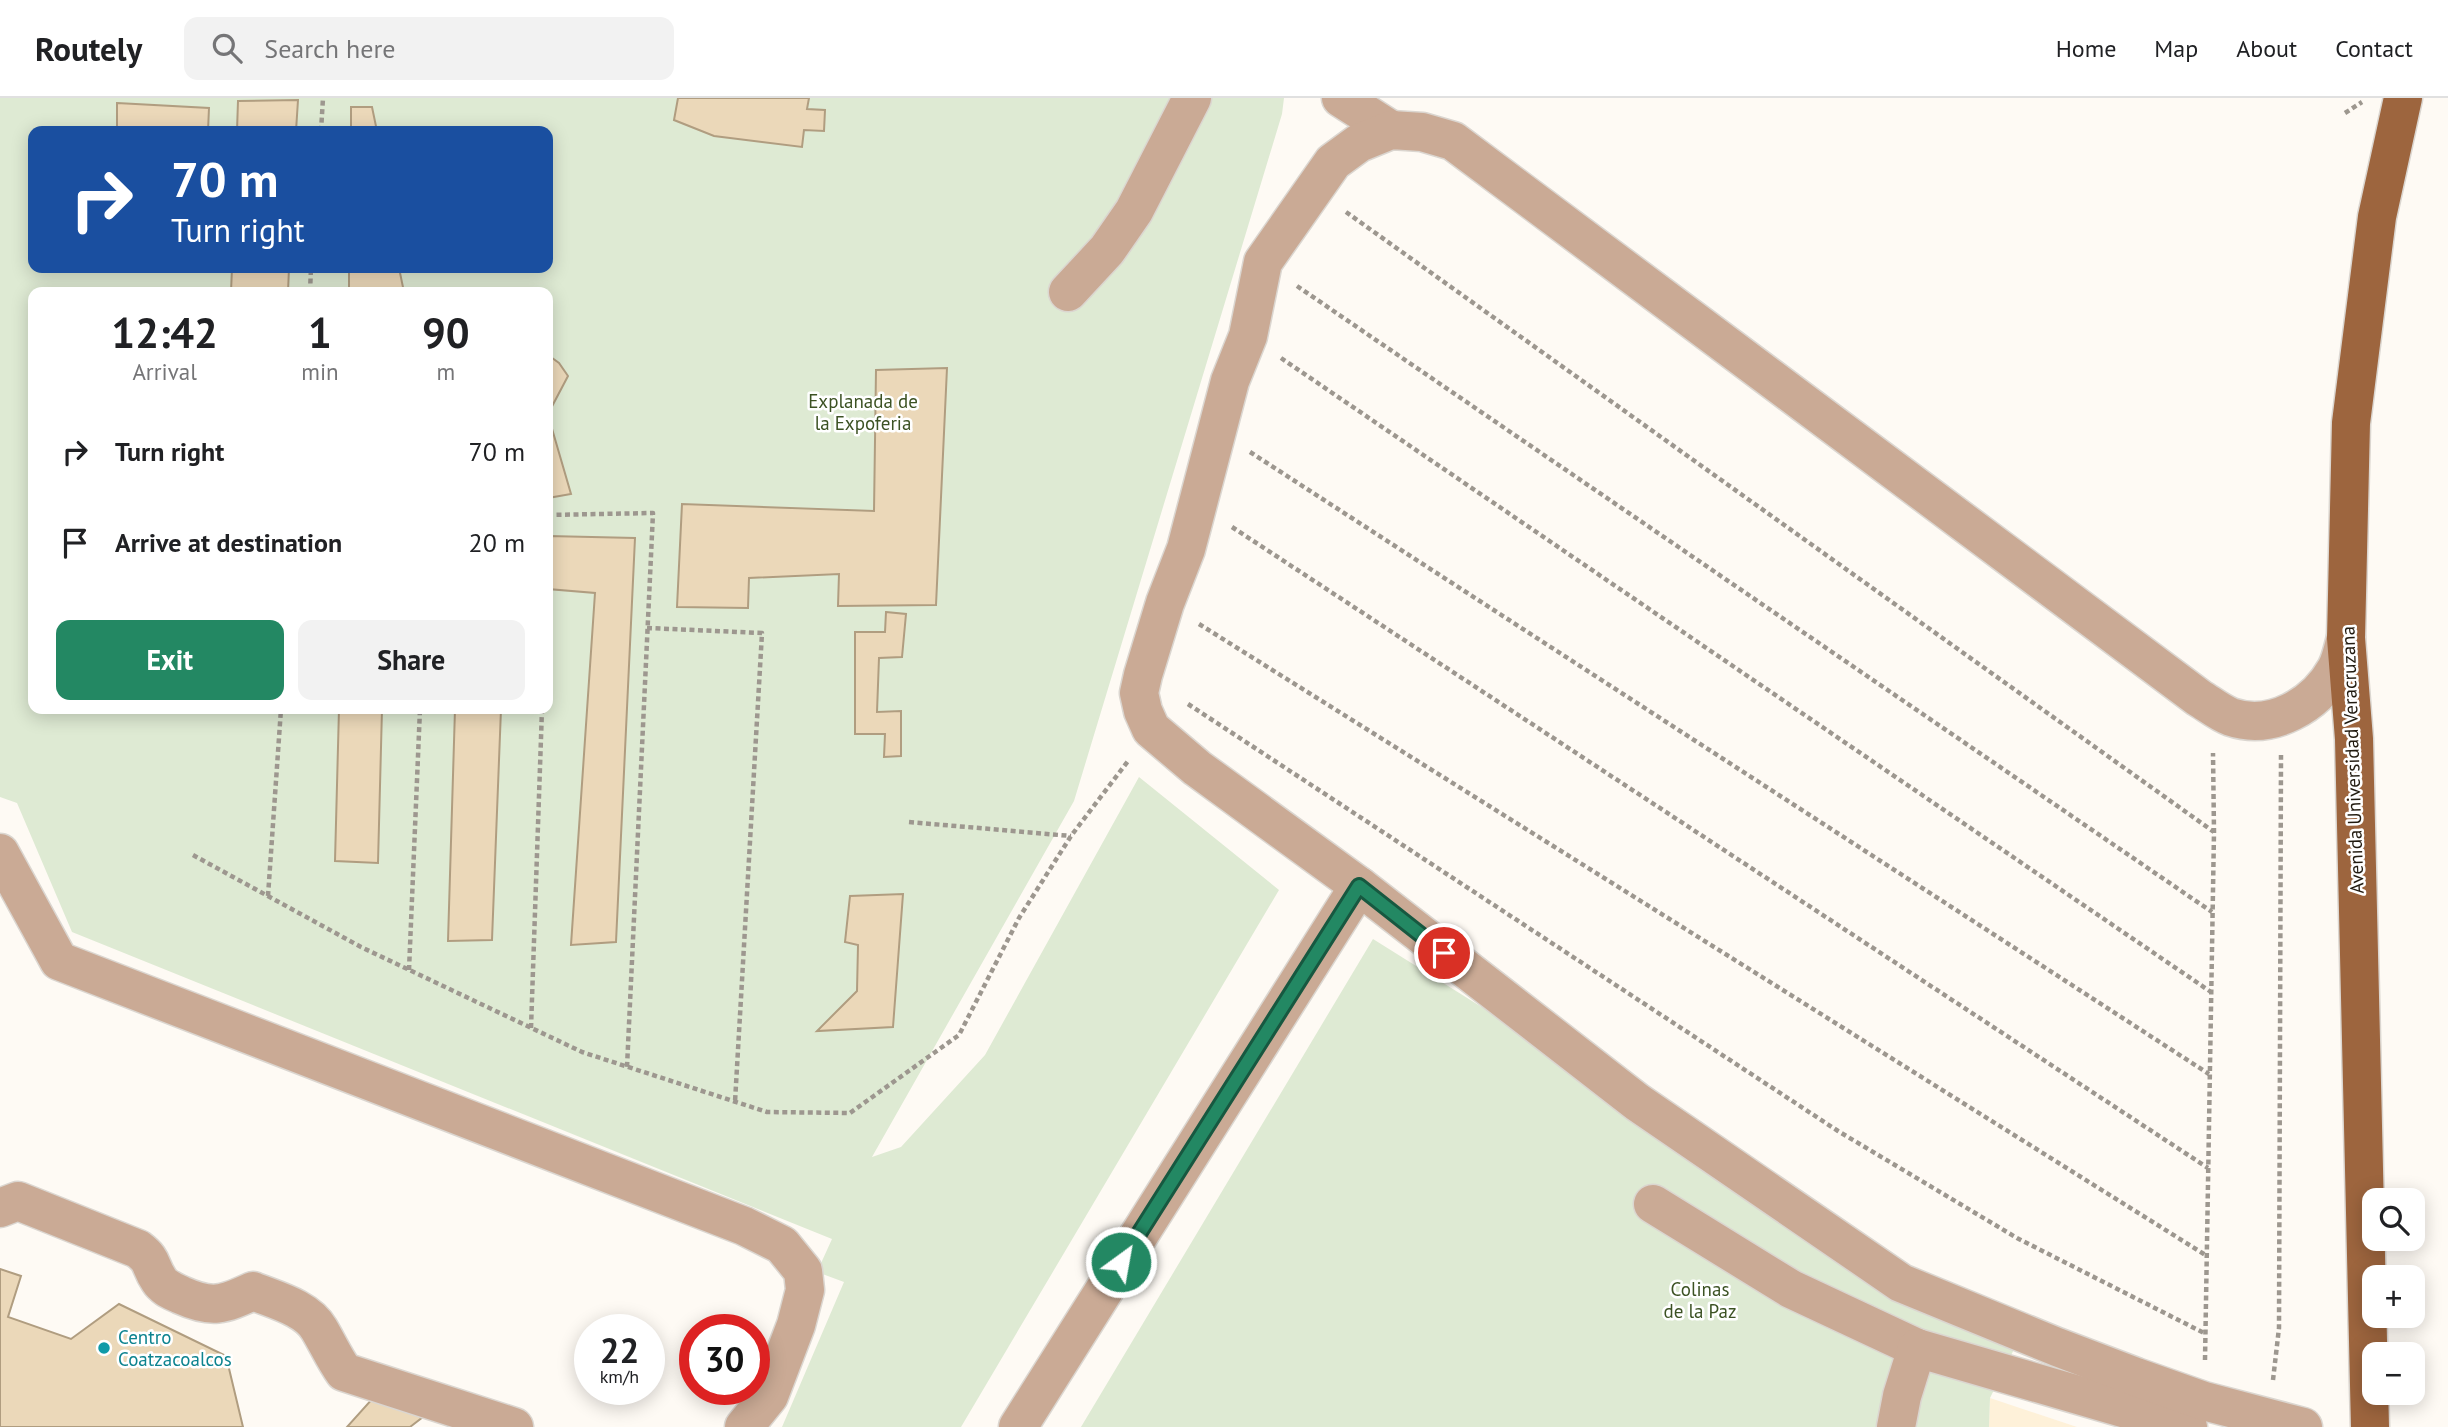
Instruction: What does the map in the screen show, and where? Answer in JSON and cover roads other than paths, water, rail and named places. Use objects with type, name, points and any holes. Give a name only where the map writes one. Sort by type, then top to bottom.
[{"type":"main road","name":"Avenida Universidad Veracruzana","points":[[2370,1427],[2354,740],[2346,638],[2351,423],[2378,217],[2403,98]]},
{"type":"street","points":[[1341,98],[1391,130]]},
{"type":"street","points":[[1068,292],[1107,250],[1134,211],[1184,102]]},
{"type":"street","points":[[2196,1414],[2056,1347],[1900,1283],[1637,1102],[1359,886],[1197,768],[1151,729],[1139,693],[1166,603],[1186,549],[1230,381],[1248,336],[1263,262],[1333,162],[1359,143],[1391,130],[1422,132],[1453,141],[2199,698],[2230,717],[2262,722],[2292,712],[2318,694],[2336,668],[2346,638]]},
{"type":"street","points":[[0,853],[59,961],[744,1226],[782,1245],[803,1271],[805,1290],[796,1325],[769,1396],[744,1427]]},
{"type":"street","points":[[1018,1427],[1359,886]]},
{"type":"street","points":[[0,1208],[19,1201],[138,1249],[150,1258],[160,1282],[202,1304],[223,1303],[254,1291],[298,1310],[318,1327],[330,1353],[344,1372],[514,1427]]},
{"type":"street","points":[[1653,1203],[1791,1289],[1917,1348],[2196,1414],[2286,1423]]},
{"type":"street","points":[[1896,1427],[1902,1396],[1917,1348]]},
{"type":"place","name":"Centro Coatzacoalcos","points":[[104,1348]]},
{"type":"park label","name":"Explanada de la Expoferia","points":[[863,412]]},
{"type":"park label","name":"Colinas de la Paz","points":[[1700,1300]]}]
